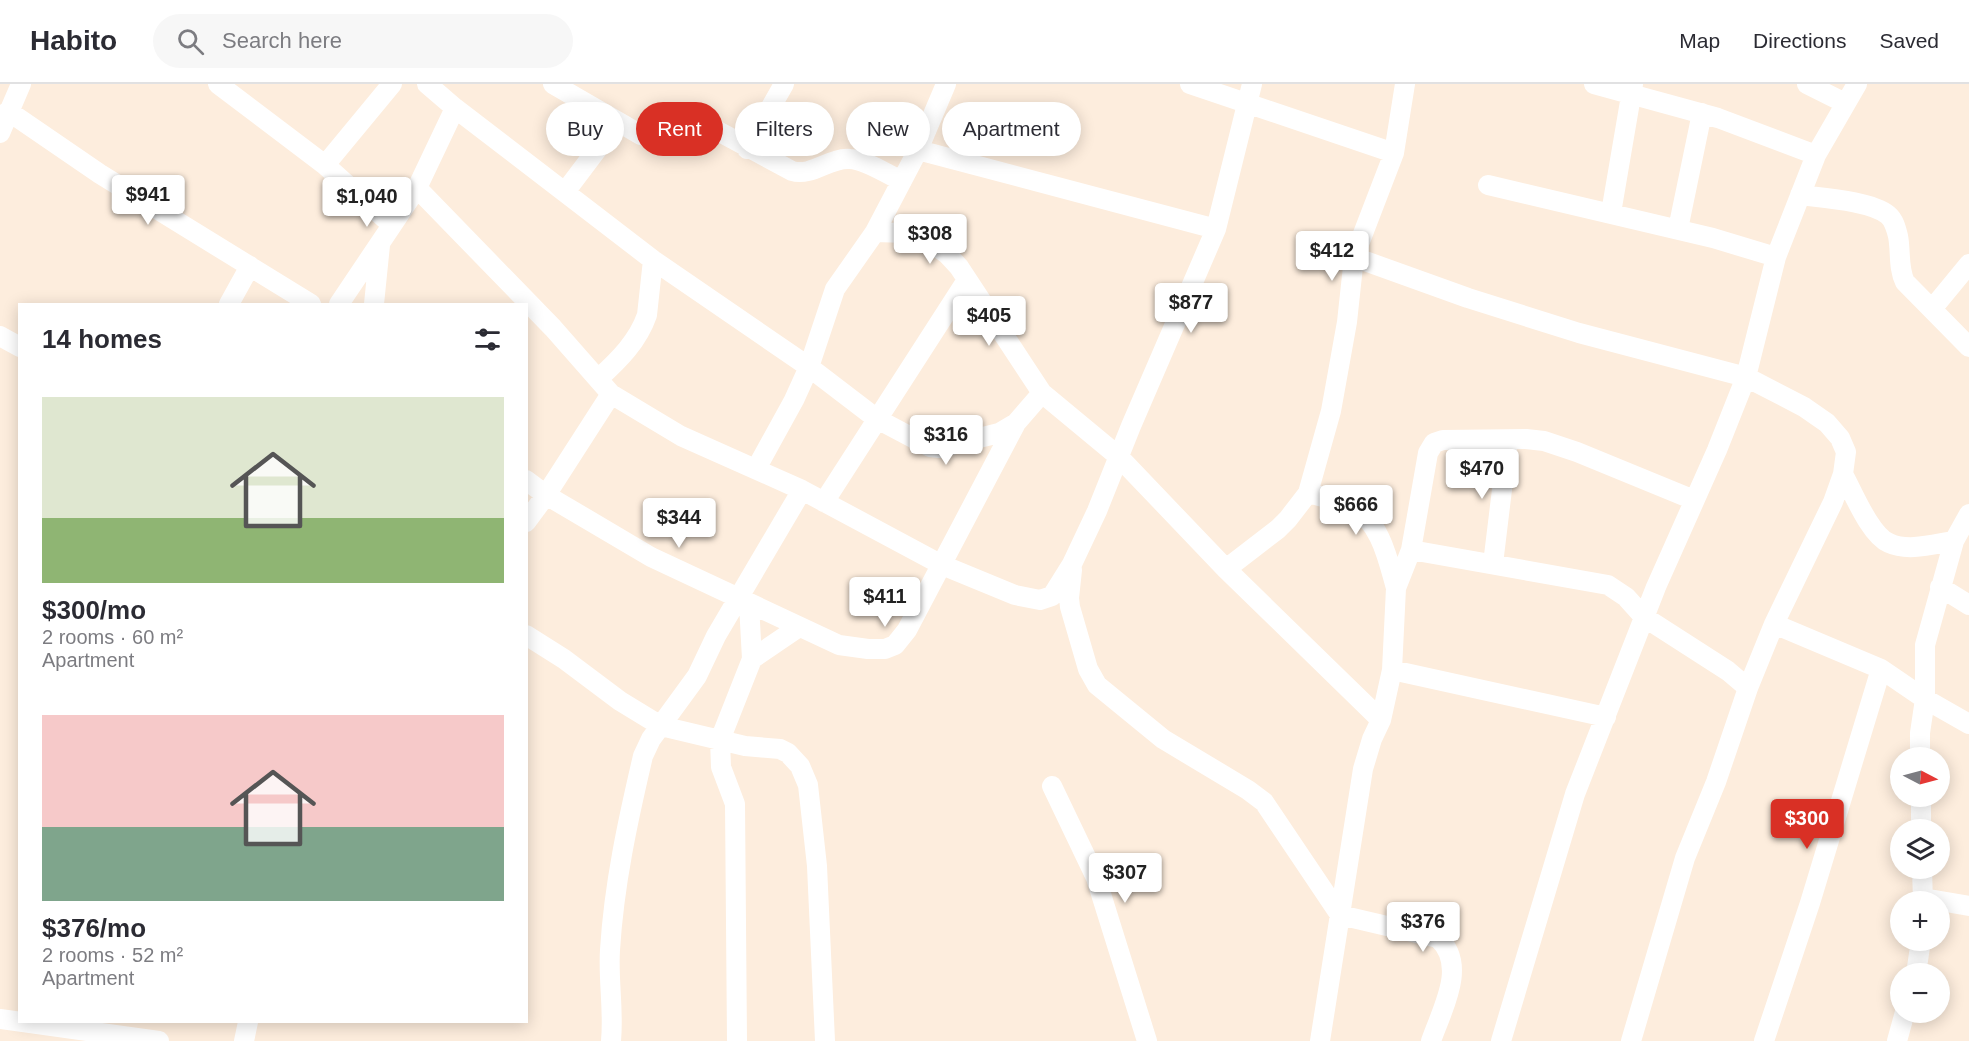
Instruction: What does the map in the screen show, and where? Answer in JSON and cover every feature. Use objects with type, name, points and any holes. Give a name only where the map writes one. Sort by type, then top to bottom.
[{"type":"street","points":[[21,84],[3,123],[100,174],[309,303]]},
{"type":"street","points":[[218,84],[325,165],[392,225]]},
{"type":"street","points":[[325,165],[392,84]]},
{"type":"street","points":[[428,84],[455,108],[653,260],[808,367],[877,419],[930,447],[939,448],[999,433],[1016,423]]},
{"type":"street","points":[[553,84],[583,102]]},
{"type":"street","points":[[772,102],[784,84]]},
{"type":"street","points":[[930,122],[946,84]]},
{"type":"street","points":[[1190,84],[1394,153]]},
{"type":"street","points":[[413,194],[477,248],[605,386],[681,436],[802,490],[942,565],[1015,595],[1040,600],[1052,596],[1072,564],[1097,512],[1216,229],[1252,84]]},
{"type":"street","points":[[1226,569],[1278,529],[1308,493],[1330,411],[1347,322],[1354,257],[1394,153],[1405,84]]},
{"type":"street","points":[[1594,84],[1632,89],[1736,124],[1816,155]]},
{"type":"street","points":[[1807,84],[1845,102]]},
{"type":"street","points":[[1501,1041],[1575,794],[1644,617],[1717,450],[1746,377],[1776,257],[1800,195],[1816,155],[1857,84]]},
{"type":"street","points":[[1611,213],[1632,89]]},
{"type":"street","points":[[345,303],[380,243],[413,194],[455,108]]},
{"type":"street","points":[[1678,230],[1702,113]]},
{"type":"street","points":[[624,126],[641,135],[654,138],[662,135],[675,118],[690,116],[735,141]]},
{"type":"street","points":[[930,153],[1216,229]]},
{"type":"street","points":[[565,192],[592,156]]},
{"type":"street","points":[[764,156],[799,173],[848,158],[859,160],[902,181]]},
{"type":"street","points":[[756,469],[794,400],[835,289],[875,232],[915,156]]},
{"type":"street","points":[[1488,185],[1713,238],[1776,257]]},
{"type":"street","points":[[368,204],[413,194]]},
{"type":"street","points":[[1800,195],[1872,206],[1887,214],[1894,222],[1898,237],[1901,274],[1905,282],[1969,347]]},
{"type":"street","points":[[890,204],[908,233]]},
{"type":"street","points":[[875,232],[908,233],[947,254],[959,267],[1042,393],[1119,456],[1226,569],[1381,720]]},
{"type":"street","points":[[374,303],[380,243]]},
{"type":"street","points":[[1354,257],[1468,298],[1579,333],[1746,377],[1804,407],[1827,423],[1840,438],[1846,452],[1843,474],[1833,502],[1774,624],[1748,688],[1716,782],[1685,858],[1631,1041]]},
{"type":"street","points":[[528,519],[546,495],[619,360],[645,323],[653,260]]},
{"type":"street","points":[[1932,309],[1969,264]]},
{"type":"street","points":[[230,303],[250,266]]},
{"type":"street","points":[[824,502],[967,280]]},
{"type":"street","points":[[0,336],[18,346]]},
{"type":"street","points":[[528,482],[546,495],[651,557],[744,602],[839,645],[885,649],[895,645],[906,630],[1016,423],[1042,393]]},
{"type":"street","points":[[1320,1041],[1362,769],[1381,720],[1392,670],[1396,588],[1411,550],[1428,453],[1434,443],[1443,440],[1526,439],[1544,441],[1577,452],[1694,500]]},
{"type":"street","points":[[1493,564],[1509,440]]},
{"type":"street","points":[[1843,474],[1867,519],[1879,536],[1888,543],[1913,547],[1953,541]]},
{"type":"street","points":[[611,1041],[613,1021],[609,951],[618,874],[643,756],[651,739],[689,689],[716,636],[744,602],[758,561],[802,490]]},
{"type":"street","points":[[1308,493],[1353,507],[1367,518],[1382,542],[1396,588]]},
{"type":"street","points":[[1920,747],[1925,699],[1925,645],[1953,541],[1969,514]]},
{"type":"street","points":[[1411,550],[1608,585],[1626,597],[1644,617],[1728,671],[1748,688]]},
{"type":"street","points":[[1072,564],[1070,607],[1088,669],[1097,685],[1162,739],[1248,790],[1264,802],[1340,915],[1438,938],[1443,943],[1449,953],[1453,970],[1450,986],[1431,1041]]},
{"type":"street","points":[[1940,587],[1969,605]]},
{"type":"street","points":[[737,1041],[735,804],[722,767],[720,740],[752,659],[744,602]]},
{"type":"street","points":[[1774,624],[1881,669],[1925,699],[1969,724]]},
{"type":"street","points":[[752,659],[799,627]]},
{"type":"street","points":[[528,636],[564,659],[620,701],[661,726],[745,746],[780,749],[795,759],[805,774],[817,866],[825,1041]]},
{"type":"street","points":[[1764,1041],[1810,903],[1881,669]]},
{"type":"street","points":[[1392,670],[1606,717]]},
{"type":"street","points":[[1052,786],[1096,878],[1147,1041]]},
{"type":"street","points":[[1950,904],[1969,906]]},
{"type":"street","points":[[0,1019],[18,1021]]},
{"type":"street","points":[[43,1023],[105,1028],[159,1041]]},
{"type":"street","points":[[244,1041],[248,1023]]},
{"type":"street","points":[[1897,1041],[1902,1023]]}]
